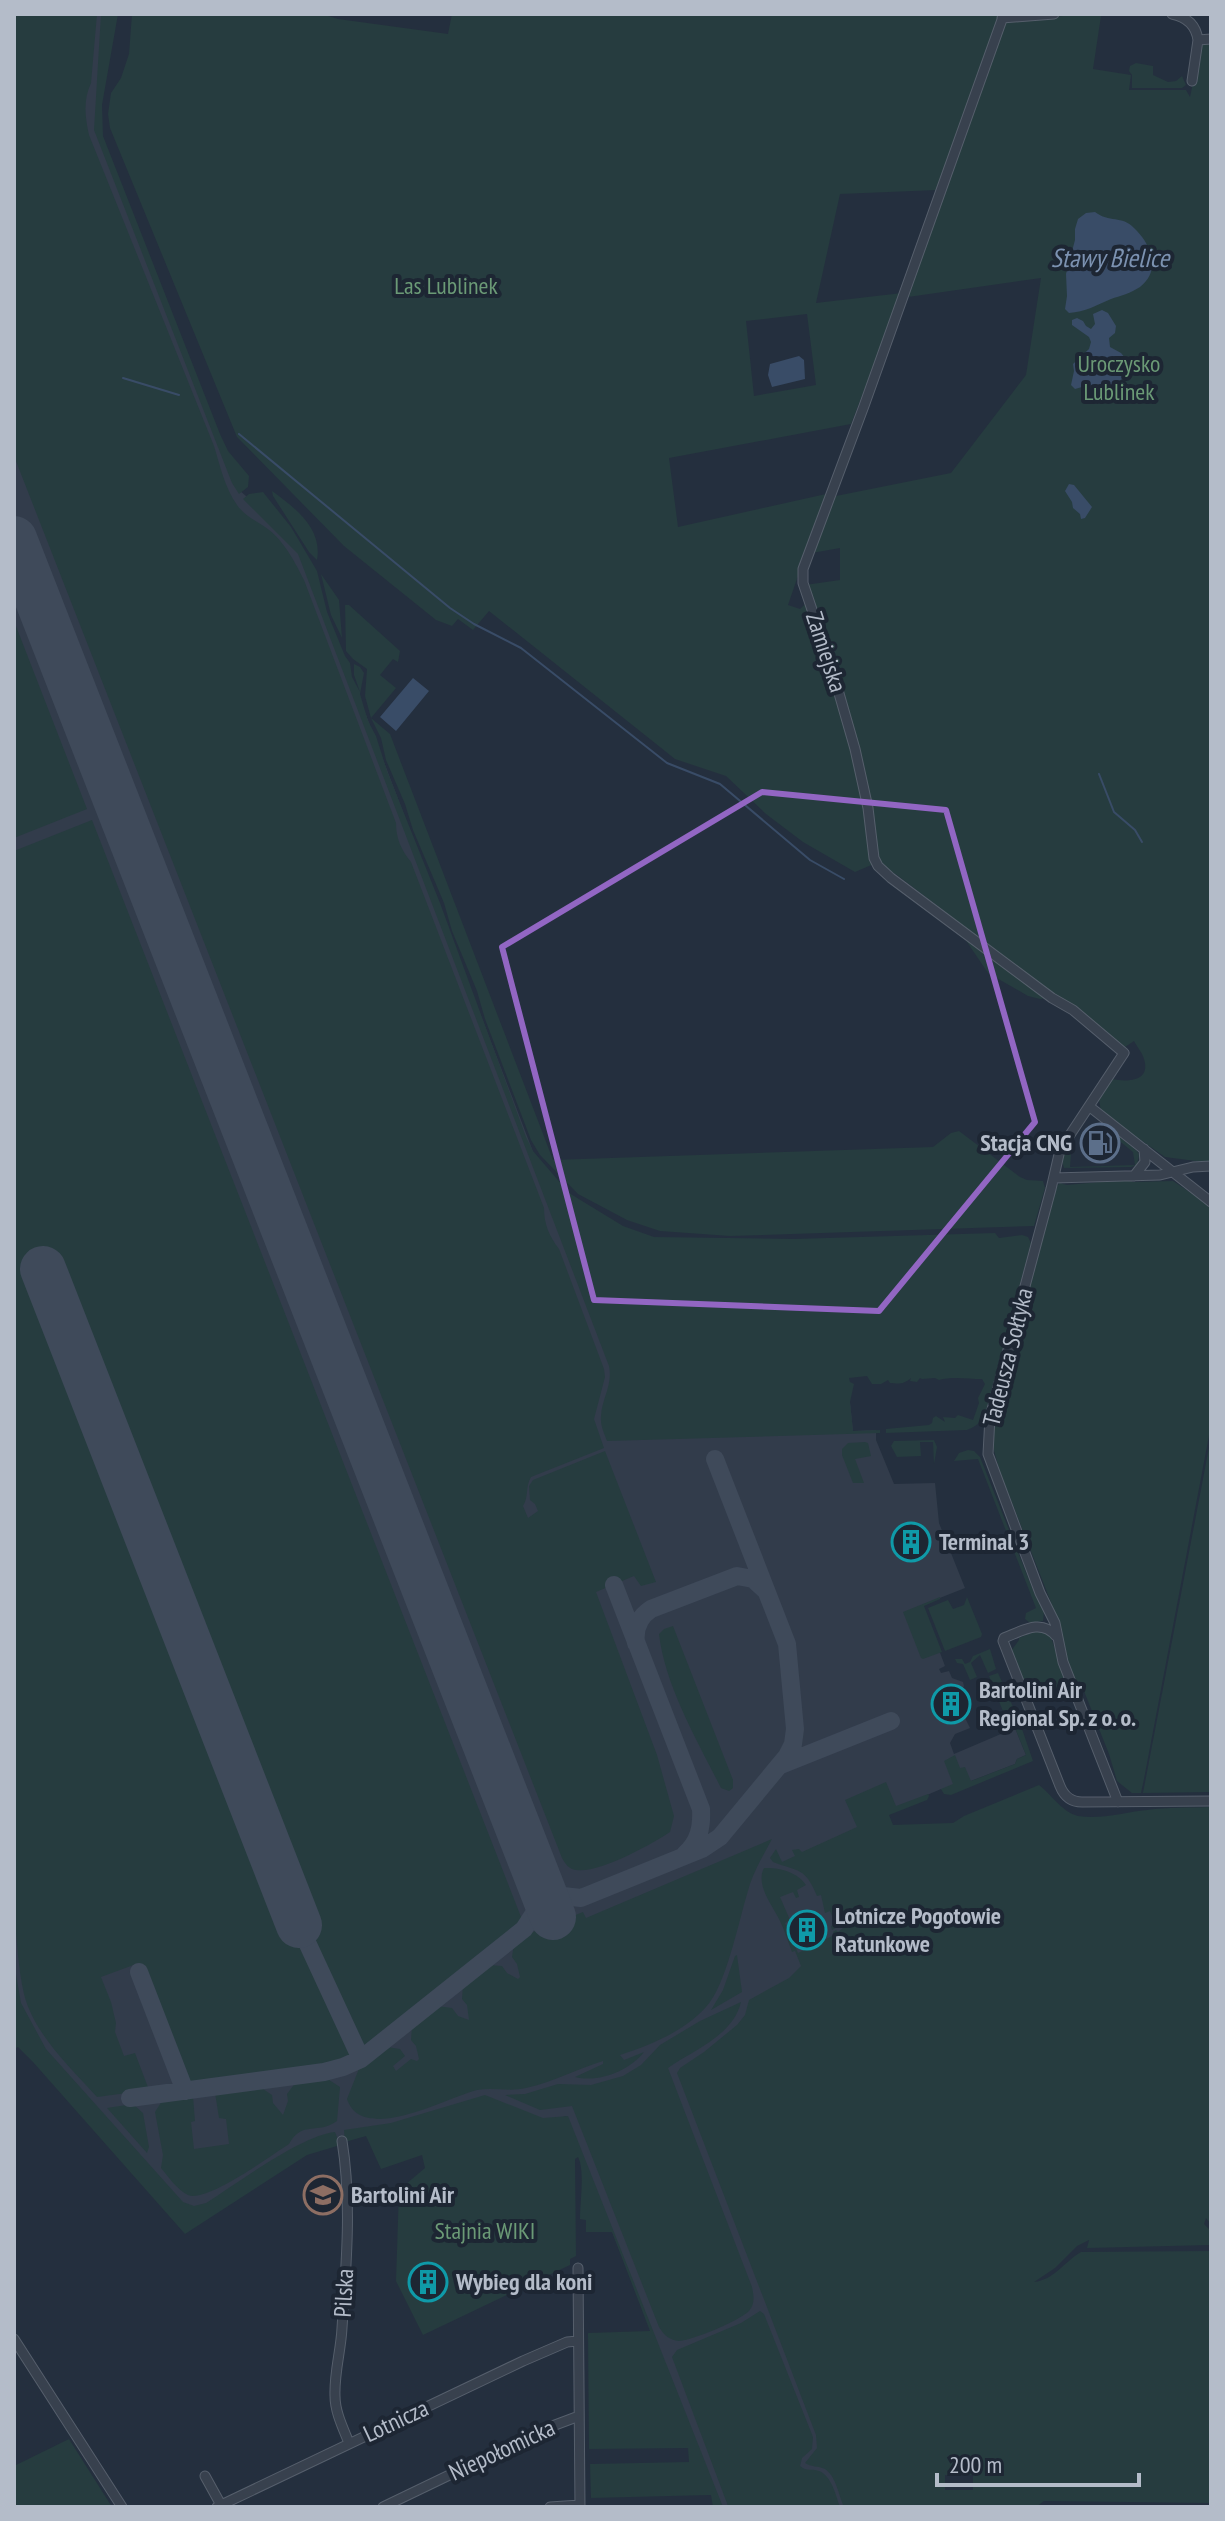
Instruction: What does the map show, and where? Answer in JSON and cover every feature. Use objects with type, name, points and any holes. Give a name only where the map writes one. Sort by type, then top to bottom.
[{"type":"street","points":[[1003,16],[1054,14]]},
{"type":"street","points":[[1172,14],[1190,22],[1196,30],[1198,40],[1192,81]]},
{"type":"street","name":"Zamiejska","points":[[1003,16],[803,569],[803,583],[855,749],[868,808],[874,858],[891,878],[1122,1049],[1124,1055],[1060,1150],[1054,1178]]},
{"type":"street","points":[[1198,40],[1211,39]]},
{"type":"street","points":[[1090,1107],[1211,1202]]},
{"type":"street","points":[[1134,1176],[1145,1162],[1144,1149]]},
{"type":"street","points":[[1054,1178],[1134,1176],[1211,1166]]},
{"type":"street","name":"Tadeusza Sołtyka","points":[[1054,1178],[993,1405],[987,1442],[992,1468],[1055,1623],[1063,1662],[1118,1802]]},
{"type":"street","points":[[1046,1606],[1047,1616],[1041,1626],[1003,1639],[1063,1792],[1078,1802],[1211,1801]]},
{"type":"street","points":[[1041,1626],[1053,1631],[1057,1638]]},
{"type":"street","name":"Pilska","points":[[342,2141],[347,2185],[346,2245],[342,2327],[334,2395],[349,2443]]},
{"type":"street","points":[[550,2507],[580,2506],[578,2268]]},
{"type":"street","points":[[14,2339],[122,2507]]},
{"type":"street","name":"Lotnicza","points":[[219,2506],[523,2361],[567,2342],[578,2341]]},
{"type":"street","name":"Niepołomicka","points":[[383,2507],[547,2428],[579,2416]]},
{"type":"street","points":[[205,2476],[219,2506]]},
{"type":"highlighted area","points":[[762,792],[946,810],[1035,1122],[879,1311],[594,1300],[502,947]]},
{"type":"shaded area","points":[[14,14],[104,14],[95,126],[238,489],[301,545],[618,1374],[850,1402],[853,1431],[876,1430],[876,1440],[894,1484],[935,1483],[939,1523],[965,1588],[922,1605],[945,1666],[939,1669],[941,1673],[949,1671],[952,1678],[963,1682],[964,1686],[957,1702],[970,1728],[955,1734],[950,1743],[954,1754],[1015,1728],[1026,1755],[1017,1759],[1015,1764],[945,1791],[941,1789],[817,1847],[854,1944],[829,2464],[845,2507],[722,2507],[566,2116],[549,2122],[485,2096],[337,2143],[337,2146],[298,2147],[189,2215],[25,2033],[14,1983]]},
{"type":"green space","points":[[14,14],[97,14],[91,83],[86,102],[89,135],[214,446],[229,491],[243,512],[281,542],[304,580],[396,823],[400,844],[411,862],[544,1208],[548,1230],[559,1249],[604,1369],[605,1377],[594,1419],[604,1448],[531,1477],[523,1506],[528,1518],[538,1511],[530,1500],[529,1486],[533,1480],[605,1451],[656,1582],[641,1586],[634,1576],[596,1592],[657,1755],[674,1816],[670,1832],[611,1863],[586,1870],[574,1869],[562,1858],[14,456]]},
{"type":"green space","points":[[101,14],[118,14],[102,105],[103,136],[220,434],[228,451],[249,476],[248,487],[239,494],[232,483],[94,130]]},
{"type":"green space","name":"Las Lublinek","points":[[132,14],[322,14],[338,19],[448,34],[452,14],[1001,14],[1005,23],[1099,14],[1093,69],[1131,75],[1129,90],[1186,90],[1190,97],[1198,55],[1204,43],[1211,41],[1211,1163],[1165,1157],[1101,1112],[1099,1099],[1112,1079],[1136,1079],[1144,1072],[1144,1059],[1134,1041],[1125,1047],[1057,997],[1040,999],[1028,996],[988,973],[948,914],[897,875],[876,863],[855,872],[803,842],[766,814],[726,776],[675,759],[489,611],[473,630],[458,619],[452,626],[436,620],[344,546],[237,437],[110,128],[111,93],[121,78],[129,54]],"holes":[[[937,190],[943,196],[908,297],[1041,278],[1026,375],[951,473],[836,496],[812,553],[840,548],[840,580],[805,585],[813,597],[800,609],[788,605],[826,494],[678,527],[669,458],[851,424],[902,293],[816,303],[840,194]],[[807,314],[816,385],[754,396],[746,321]]]},
{"type":"green space","points":[[1136,63],[1153,66],[1153,75],[1168,82],[1182,76],[1186,85],[1182,88],[1132,88],[1129,71],[1130,66]]},
{"type":"green space","points":[[272,491],[297,511],[311,528],[316,538],[317,560],[309,552]]},
{"type":"green space","points":[[263,492],[291,527],[317,571],[327,612],[360,692],[354,664],[364,673],[360,694],[368,721],[533,1151],[569,1193],[623,1226],[654,1237],[794,1239],[995,1233],[999,1238],[1028,1237],[1031,1243],[987,1407],[978,1424],[967,1430],[886,1433],[886,1429],[929,1425],[936,1416],[945,1422],[943,1417],[955,1418],[958,1415],[973,1420],[985,1384],[982,1379],[920,1378],[917,1382],[910,1381],[911,1378],[902,1383],[890,1383],[888,1380],[872,1384],[867,1376],[849,1378],[854,1384],[850,1402],[853,1431],[880,1430],[880,1433],[607,1441],[601,1419],[610,1379],[609,1366],[298,554],[243,499],[249,494]]},
{"type":"green space","points":[[321,574],[339,600],[342,638],[331,615]]},
{"type":"green space","points":[[345,605],[349,605],[400,651],[398,662],[393,659],[380,675],[396,688],[371,718],[365,696],[367,669],[346,651]]},
{"type":"green space","points":[[14,621],[87,809],[14,838]]},
{"type":"green space","points":[[371,718],[390,734],[553,1160],[933,1147],[951,1133],[959,1131],[1020,1177],[1043,1181],[1045,1188],[1034,1226],[730,1236],[660,1231],[627,1220],[578,1194],[540,1155],[531,1140],[444,903]]},
{"type":"green space","points":[[92,820],[523,1922],[350,2059],[330,2065],[188,2085],[182,2077],[139,1963],[101,1977],[111,2002],[115,2032],[124,2056],[135,2053],[149,2090],[97,2097],[54,2049],[29,2009],[20,1974],[14,1912],[14,851]]},
{"type":"green space","points":[[1108,1129],[1115,1130],[1137,1151],[1137,1165],[1064,1168],[1061,1157],[1068,1151],[1071,1154],[1070,1167],[1135,1165],[1133,1152],[1107,1131],[1097,1143],[1106,1151],[1090,1151]]},
{"type":"green space","points":[[1132,1179],[1132,1182],[1173,1181],[1211,1206],[1211,1425],[1141,1793],[1132,1793],[1117,1781],[1080,1681],[1075,1683],[1065,1656],[1061,1628],[1000,1472],[992,1429],[1055,1188],[1060,1183]]},
{"type":"green space","points":[[1211,1437],[1211,1792],[1143,1793]]},
{"type":"green space","points":[[934,1440],[937,1447],[934,1464],[933,1442],[920,1442],[921,1456],[897,1457],[891,1446],[894,1441]]},
{"type":"green space","points":[[865,1442],[871,1456],[855,1459],[864,1483],[853,1483],[842,1449],[848,1443]]},
{"type":"green space","points":[[968,1450],[980,1457],[1044,1611],[1043,1621],[1030,1623],[1025,1619],[1026,1613],[1036,1608],[978,1459],[954,1461],[959,1453]]},
{"type":"green space","points":[[940,1597],[924,1606],[942,1652],[923,1659],[903,1612]]},
{"type":"green space","points":[[967,1597],[981,1637],[945,1651],[928,1608],[948,1600],[953,1609],[964,1605]]},
{"type":"green space","points":[[673,1626],[733,1780],[733,1788],[729,1791],[721,1788],[668,1674],[659,1634]]},
{"type":"green space","points":[[1039,1630],[1050,1635],[1068,1685],[1030,1700],[1011,1651],[1019,1638]]},
{"type":"green space","points":[[990,1649],[996,1669],[988,1673],[980,1655],[971,1663],[977,1677],[970,1680],[963,1664],[955,1659],[962,1659],[965,1664],[973,1656]]},
{"type":"green space","points":[[998,1673],[1018,1718],[1010,1721],[1006,1719],[989,1676]]},
{"type":"green space","points":[[1021,1726],[1033,1761],[951,1795],[944,1794],[941,1789],[953,1784],[944,1761],[955,1755],[960,1768],[965,1767],[971,1781],[1015,1764],[1017,1759],[1026,1755],[1015,1728]]},
{"type":"green space","points":[[886,1782],[896,1806],[928,1794],[927,1800],[889,1815],[893,1825],[953,1823],[1039,1785],[1062,1807],[1078,1816],[1211,1807],[1211,2224],[1206,2218],[1204,2224],[1211,2231],[1211,2245],[1087,2248],[1089,2240],[1077,2246],[1055,2268],[1034,2282],[1053,2274],[1081,2252],[1211,2251],[1211,2503],[1044,2501],[1036,2507],[844,2507],[829,2472],[805,2463],[817,2448],[816,2435],[677,2073],[737,2025],[745,2015],[749,2000],[789,1978],[801,1966],[763,1888],[764,1868],[787,1871],[806,1885],[797,1890],[799,1897],[796,1898],[793,1892],[780,1897],[790,1920],[785,1923],[798,1953],[843,1928],[841,1925],[832,1930],[831,1926],[835,1924],[830,1911],[825,1913],[821,1895],[817,1896],[805,1875],[770,1858],[776,1849],[782,1862],[795,1856],[792,1850],[802,1852],[857,1827],[845,1800]],"holes":[[[945,2475],[973,2475],[973,2490],[945,2490]]]},
{"type":"green space","points":[[772,1839],[752,1878],[728,1962],[710,2002],[681,2028],[620,2055],[624,2060],[644,2052],[622,2070],[603,2077],[575,2077],[603,2064],[603,2061],[536,2085],[520,2089],[477,2090],[406,2115],[387,2118],[369,2118],[356,2112],[347,2099],[360,2066],[387,2047],[400,2049],[405,2056],[393,2066],[396,2071],[411,2059],[419,2059],[411,2040],[412,2027],[437,2006],[452,2008],[458,2016],[469,2020],[467,2005],[462,1999],[463,1985],[489,1965],[502,1966],[518,1979],[517,1964],[512,1957],[514,1944],[528,1934],[583,1912],[586,1918]]},
{"type":"green space","points":[[737,1955],[742,1992],[711,2010],[723,1990]]},
{"type":"green space","points":[[14,1963],[21,2003],[46,2049],[183,2202],[194,2206],[206,2203],[269,2162],[321,2135],[335,2132],[339,2142],[337,2146],[307,2155],[185,2234],[33,2062],[18,2047],[14,2049]]},
{"type":"green space","points":[[741,2002],[737,2014],[721,2033],[668,2068],[752,2287],[753,2303],[744,2315],[694,2338],[679,2341],[667,2337],[659,2327],[572,2106],[540,2110],[505,2095],[525,2094],[558,2084],[591,2085],[623,2076],[641,2065],[660,2045],[700,2021]]},
{"type":"green space","points":[[326,2078],[340,2087],[337,2121],[299,2132],[289,2144],[223,2186],[197,2196],[188,2195],[161,2168],[163,2155],[155,2112],[162,2101],[193,2096],[195,2121],[191,2122],[194,2149],[229,2144],[226,2119],[219,2118],[215,2093],[260,2087],[272,2095],[273,2103],[283,2115],[287,2094],[296,2082]]},
{"type":"green space","name":"Stajnia WIKI","points":[[485,2095],[543,2118],[568,2116],[723,2507],[713,2507],[711,2495],[591,2498],[590,2464],[689,2462],[688,2448],[589,2449],[588,2333],[650,2331],[612,2232],[586,2232],[586,2220],[580,2219],[582,2178],[578,2157],[575,2159],[576,2256],[570,2259],[570,2265],[423,2335],[396,2281],[399,2190],[425,2168],[422,2155],[381,2169],[366,2136],[345,2142],[344,2130],[391,2123]]},
{"type":"green space","points":[[133,2104],[143,2113],[149,2147],[147,2153],[107,2108]]},
{"type":"green space","points":[[760,2311],[764,2314],[813,2437],[812,2449],[802,2458],[800,2466],[819,2471],[827,2477],[840,2507],[728,2506],[672,2357],[677,2350],[741,2323]]},
{"type":"green space","points":[[69,2439],[112,2507],[14,2507],[14,2466]]},
{"type":"water","name":"Stawy Bielice","points":[[1095,212],[1125,222],[1140,234],[1152,257],[1151,273],[1133,291],[1086,310],[1069,313],[1065,309],[1066,274],[1075,229],[1078,219],[1086,213]]},
{"type":"water","name":"Stawy Bielice","points":[[1102,310],[1108,313],[1116,326],[1115,333],[1109,338],[1110,347],[1121,353],[1131,365],[1123,378],[1111,387],[1075,389],[1071,385],[1073,364],[1089,349],[1091,342],[1072,325],[1072,320],[1077,318],[1091,329],[1095,324],[1093,314]]},
{"type":"water","points":[[799,356],[804,360],[805,379],[772,387],[768,375],[770,364]]},
{"type":"water","points":[[1069,484],[1074,485],[1092,507],[1085,518],[1081,519],[1065,491]]},
{"type":"water","points":[[413,678],[429,691],[396,731],[380,717]]},
{"type":"waterway","points":[[123,378],[179,395]]},
{"type":"waterway","points":[[239,434],[450,608],[521,648],[667,763],[720,784],[810,860],[844,879]]},
{"type":"waterway","points":[[1099,774],[1114,812],[1135,830],[1142,842]]},
{"type":"taxiway","points":[[539,1883],[563,1896],[581,1898],[702,1849],[720,1837],[787,1756],[793,1744],[795,1729],[787,1644],[715,1459]]},
{"type":"taxiway","points":[[636,1643],[638,1623],[651,1609],[737,1576],[753,1579],[766,1591]]},
{"type":"taxiway","points":[[614,1585],[701,1809],[699,1834],[685,1854]]},
{"type":"taxiway","points":[[781,1765],[891,1721]]},
{"type":"taxiway","points":[[130,2098],[324,2072],[361,2059],[524,1929],[535,1912],[539,1883]]},
{"type":"taxiway","points":[[299,1925],[361,2059]]},
{"type":"taxiway","points":[[139,1972],[185,2091]]},
{"type":"runway","points":[[14,539],[553,1917]]},
{"type":"runway","points":[[43,1269],[299,1925]]},
{"type":"place","name":"Stacja CNG","points":[[1100,1143]]},
{"type":"place","name":"Terminal 3","points":[[911,1542]]},
{"type":"place","name":"Bartolini Air Regional Sp. z o. o.","points":[[951,1704]]},
{"type":"place","name":"Lotnicze Pogotowie Ratunkowe","points":[[807,1930]]},
{"type":"place","name":"Bartolini Air","points":[[323,2195]]},
{"type":"place","name":"Wybieg dla koni","points":[[428,2282]]},
{"type":"park label","name":"Uroczysko Lublinek","points":[[1119,378]]}]
